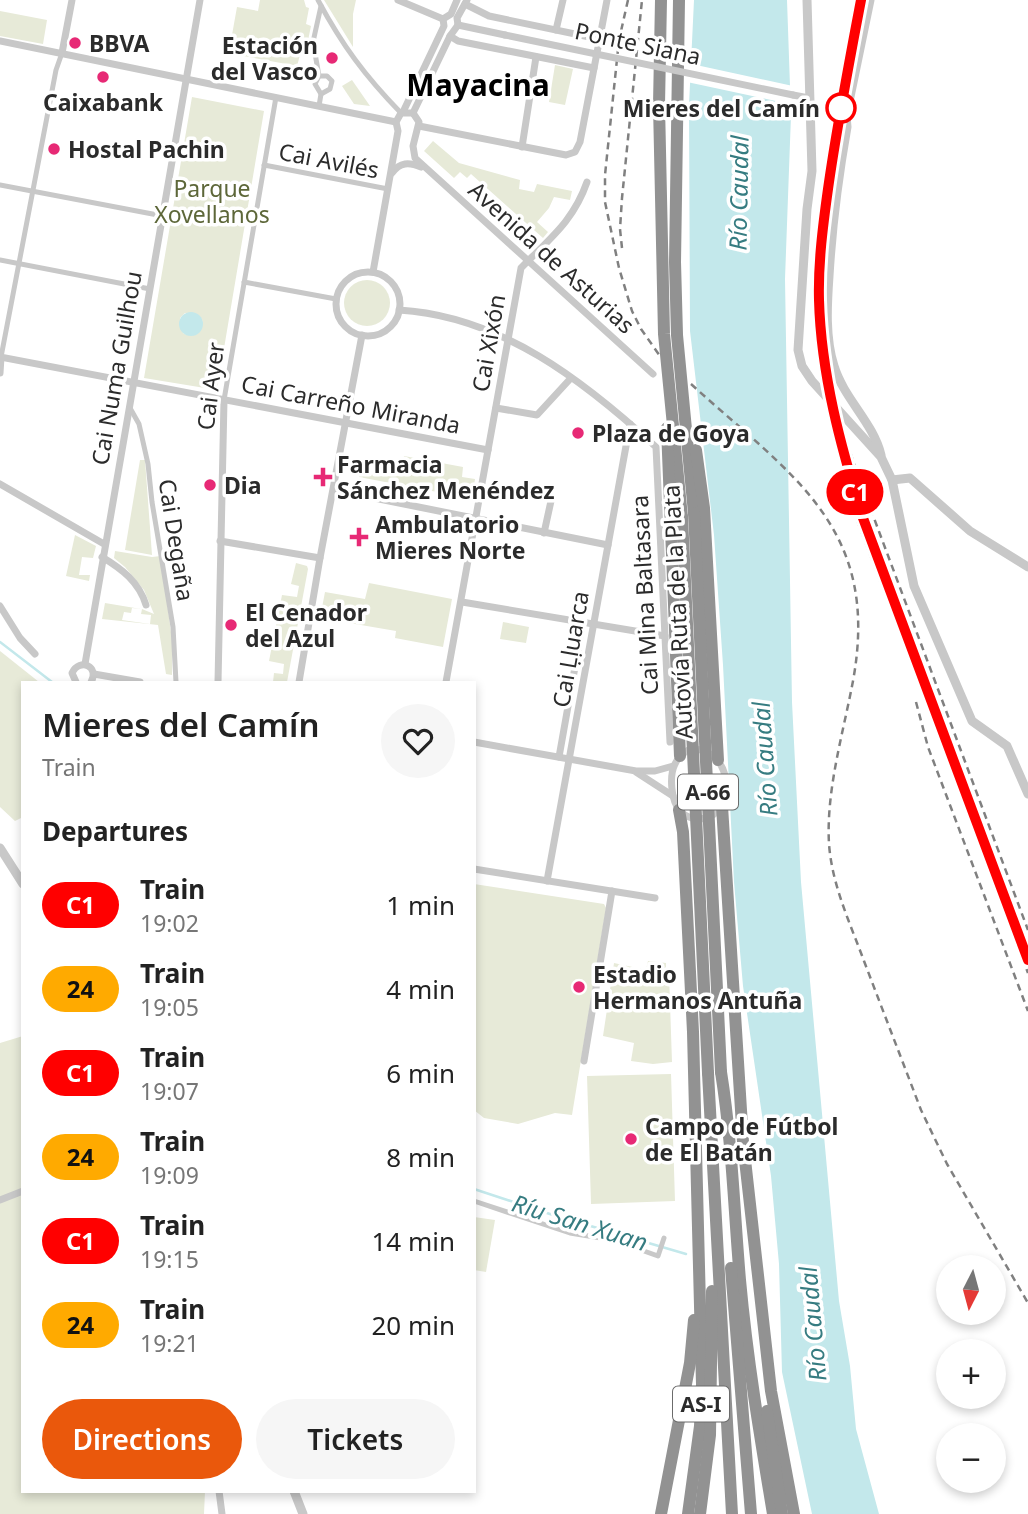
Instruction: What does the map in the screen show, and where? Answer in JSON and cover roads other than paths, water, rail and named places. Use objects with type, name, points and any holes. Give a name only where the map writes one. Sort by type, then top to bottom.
[{"type":"highway","name":"Autovía Ruta de la Plata","points":[[661,0],[659,105],[664,334],[670,403],[688,515]]},
{"type":"highway","name":"Autovía Ruta de la Plata","points":[[679,0],[675,262],[677,335],[715,1072],[751,1514]]},
{"type":"highway","points":[[677,335],[704,508],[718,760]]},
{"type":"highway","points":[[670,403],[666,436],[676,761]]},
{"type":"highway","name":"A-66","points":[[722,806],[743,1142],[771,1391],[794,1514]]},
{"type":"highway","points":[[661,1514],[690,1363],[695,1302],[692,1019],[683,832],[679,810]]},
{"type":"highway","name":"Autovía Ruta de la Plata","points":[[715,1072],[716,1231],[732,1514]]},
{"type":"highway","points":[[715,1072],[728,1117],[747,1344],[773,1514]]},
{"type":"highway","points":[[743,1142],[752,1278],[782,1514]]},
{"type":"highway","name":"AS-I","points":[[688,1514],[701,1415],[701,1293],[695,1169]]},
{"type":"highway","name":"AS-I","points":[[700,1514],[710,1435],[712,1264],[716,1231]]},
{"type":"street","points":[[0,373],[56,70],[72,0]]},
{"type":"street","name":"Cai Numa Guilhou","points":[[75,681],[72,677],[74,670],[85,664],[200,0]]},
{"type":"street","points":[[398,0],[444,23],[454,24]]},
{"type":"street","points":[[556,30],[563,0]]},
{"type":"street","points":[[0,41],[318,106],[397,126],[407,135],[418,129],[566,155],[575,152],[580,142],[607,0]]},
{"type":"street","points":[[807,0],[813,171],[807,209],[798,350],[802,366],[812,381],[881,457]]},
{"type":"street","points":[[870,0],[846,116],[847,127],[833,211],[827,312],[832,362],[836,375],[877,440],[881,457],[892,480],[914,586],[972,720],[1007,746],[1028,794]]},
{"type":"street","points":[[413,113],[463,1],[489,16],[599,39]]},
{"type":"street","points":[[320,3],[313,41],[319,76],[314,84],[321,94]]},
{"type":"street","points":[[320,3],[339,39],[369,80],[402,113],[413,113],[418,118],[418,129]]},
{"type":"street","points":[[444,23],[454,24]]},
{"type":"street","points":[[373,272],[397,126],[444,23]]},
{"type":"street","points":[[454,24],[458,41],[594,68]]},
{"type":"street","name":"Ponte Siana","points":[[454,24],[809,98]]},
{"type":"street","points":[[522,147],[536,57]]},
{"type":"street","points":[[318,106],[321,94],[330,89],[332,81],[327,76],[319,76]]},
{"type":"street","name":"Cai Ayer","points":[[218,681],[224,400],[275,97]]},
{"type":"street","name":"Avenida de Asturias","points":[[418,129],[413,151],[415,158],[653,374]]},
{"type":"street","points":[[390,179],[398,166],[405,163],[425,168]]},
{"type":"street","name":"Cai Avilés","points":[[264,164],[388,189]]},
{"type":"street","points":[[528,261],[567,222],[579,204],[587,182]]},
{"type":"street","points":[[0,185],[163,216]]},
{"type":"street","points":[[0,260],[150,289]]},
{"type":"street","name":"Cai Xixón","points":[[446,681],[522,268],[528,261]]},
{"type":"street","points":[[373,272],[391,281],[397,290],[400,310],[396,319],[382,332],[362,335],[345,327],[340,319],[336,299],[345,281],[353,275],[373,272]]},
{"type":"street","points":[[244,282],[336,299]]},
{"type":"street","points":[[400,310],[459,321],[509,338],[571,378],[629,424]]},
{"type":"street","points":[[299,681],[362,335]]},
{"type":"street","name":"Cai Carreño Miranda","points":[[1,357],[488,450]]},
{"type":"street","points":[[496,408],[537,415],[571,378]]},
{"type":"street","name":"Cai Degaña","points":[[129,405],[139,424],[148,464],[173,626],[176,681]]},
{"type":"street","name":"Cai Mina Baltasara","points":[[629,424],[656,447],[670,741]]},
{"type":"street","name":"Cai Ḷḷuarca","points":[[547,881],[571,760],[629,424]]},
{"type":"street","points":[[892,480],[910,478],[970,531],[1028,567]]},
{"type":"street","points":[[0,484],[104,544]]},
{"type":"street","points":[[334,490],[608,545]]},
{"type":"street","points":[[544,533],[551,501]]},
{"type":"street","points":[[220,541],[320,558]]},
{"type":"street","points":[[102,556],[124,570],[143,596],[146,605]]},
{"type":"street","points":[[462,602],[665,636]]},
{"type":"street","points":[[0,606],[20,638],[35,654]]},
{"type":"street","points":[[559,757],[583,622]]},
{"type":"street","points":[[85,664],[91,667],[94,674],[90,681]]},
{"type":"street","points":[[94,674],[134,681]]},
{"type":"street","points":[[476,742],[636,771],[655,771],[676,761],[690,749],[708,750],[718,760],[724,773],[725,792],[722,806],[713,817],[691,818],[679,810],[674,796],[676,761]]},
{"type":"street","points":[[636,771],[674,796]]},
{"type":"street","points":[[0,848],[21,881]]},
{"type":"street","points":[[476,869],[655,898]]},
{"type":"street","points":[[584,1061],[612,891]]},
{"type":"street","points":[[0,1200],[21,1192]]},
{"type":"street","points":[[476,1202],[570,1233],[613,1240],[658,1256],[664,1238]]},
{"type":"street","points":[[219,1493],[222,1514]]},
{"type":"street","points":[[295,1493],[303,1514]]},
{"type":"water","name":"Río Caudal","points":[[694,0],[787,0],[791,115],[785,279],[792,702],[801,882],[839,1301],[850,1366],[856,1429],[879,1514],[812,1514],[782,1372],[779,1264],[771,1176],[743,986],[734,882],[714,535],[690,331],[689,105]]},
{"type":"water","points":[[191,312],[202,319],[203,324],[196,335],[191,336],[180,329],[179,324],[186,313]]},
{"type":"waterway","name":"Ríu San Xuan","points":[[0,642],[51,681]]},
{"type":"waterway","name":"Ríu San Xuan","points":[[476,1190],[686,1254]]},
{"type":"railway","points":[[628,0],[619,40],[605,175],[605,202],[619,268],[632,311],[660,356]]},
{"type":"railway","points":[[622,248],[622,198],[642,0]]},
{"type":"railway","points":[[855,0],[827,161],[815,257],[816,329],[823,384],[857,520],[1028,973]]},
{"type":"railway","points":[[691,384],[794,478],[820,509],[841,544],[854,583],[858,628],[853,681],[830,803],[829,844],[834,874],[921,1110],[947,1164],[1028,1303]]},
{"type":"railway","points":[[839,418],[1028,930]]},
{"type":"railway","points":[[916,702],[928,747],[1028,1011]]},
{"type":"train","name":"C1","points":[[861,0],[836,135],[821,239],[819,299],[828,379],[849,474],[863,518],[1028,960]]},
{"type":"place","name":"BBVA","points":[[75,43]]},
{"type":"place","name":"Estación del Vasco","points":[[332,58]]},
{"type":"place","name":"Caixabank","points":[[103,77]]},
{"type":"place","name":"Mieres del Camín","points":[[841,108]]},
{"type":"place","name":"Hostal Pachin","points":[[54,149]]},
{"type":"place","name":"Plaza de Goya","points":[[578,433]]},
{"type":"place","name":"Farmacia Sánchez Menéndez","points":[[323,477]]},
{"type":"place","name":"Dia","points":[[210,485]]},
{"type":"place","name":"Ambulatorio Mieres Norte","points":[[359,537]]},
{"type":"place","name":"El Cenador del Azul","points":[[231,625]]},
{"type":"place","name":"Estadio Hermanos Antuña","points":[[579,987]]},
{"type":"place","name":"Campo de Fútbol de El Batán","points":[[631,1139]]},
{"type":"district","name":"Mayacina","points":[[478,84]]},
{"type":"park label","name":"Parque Xovellanos","points":[[212,201]]}]
